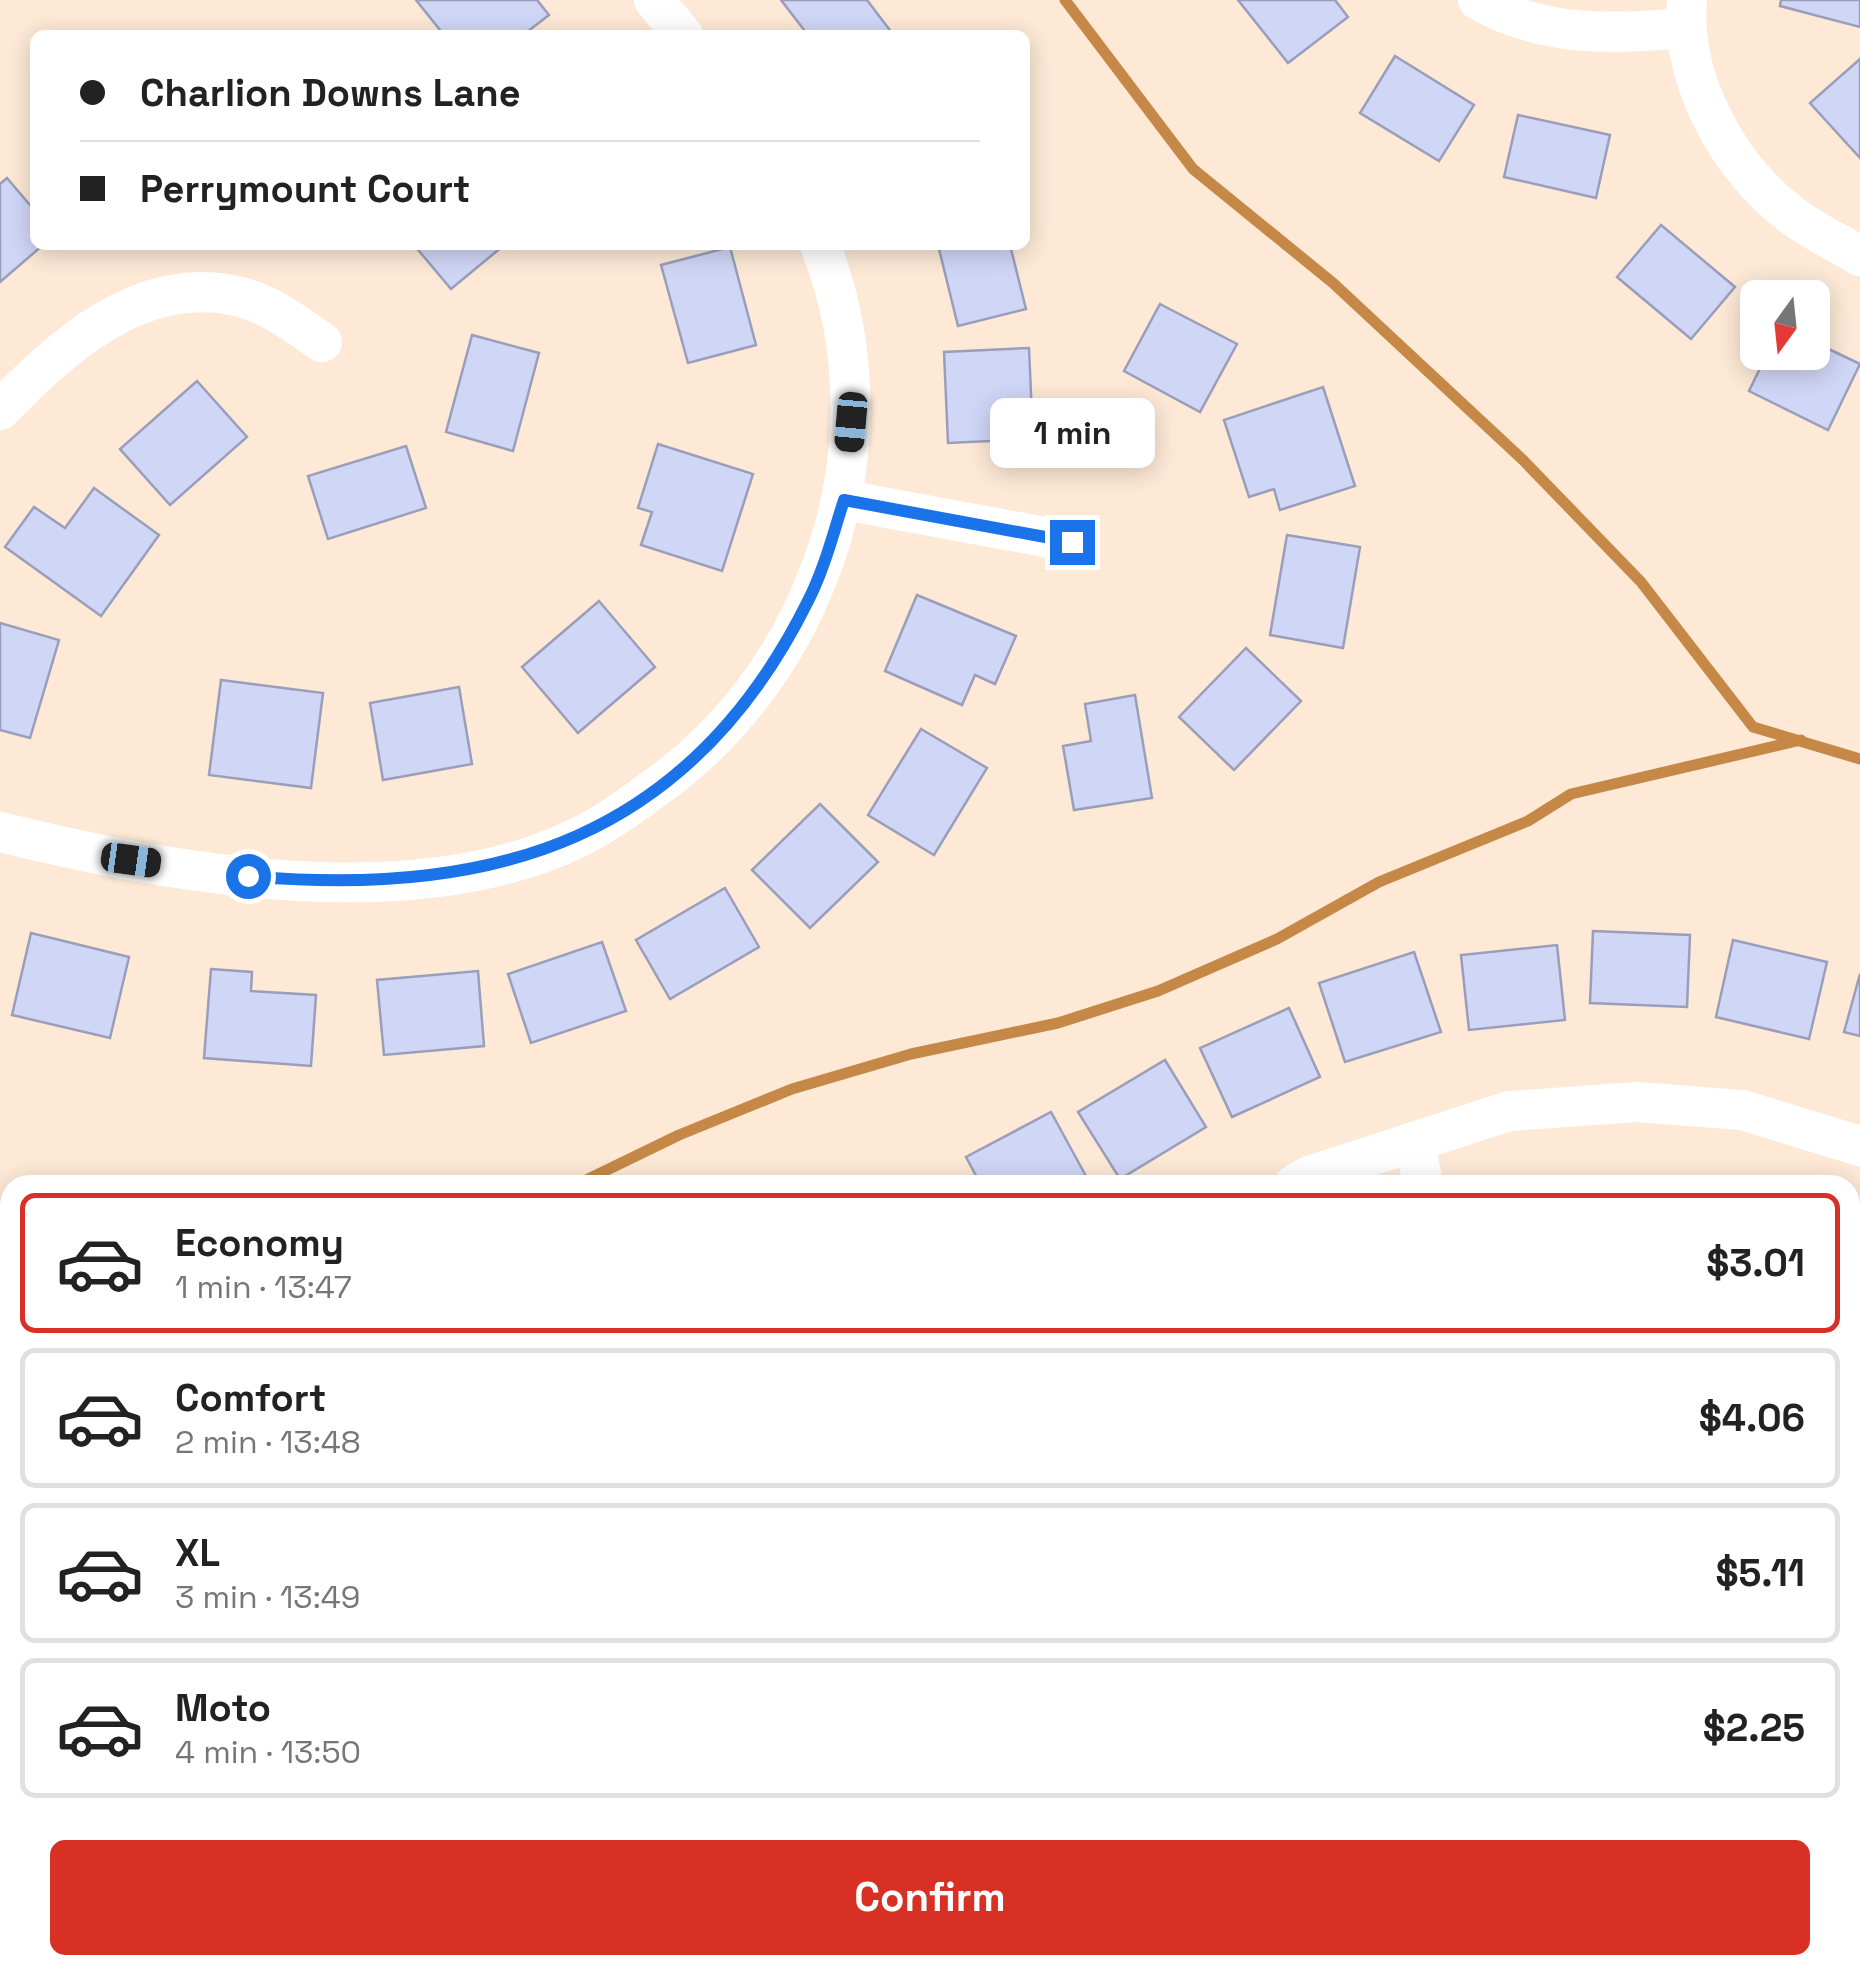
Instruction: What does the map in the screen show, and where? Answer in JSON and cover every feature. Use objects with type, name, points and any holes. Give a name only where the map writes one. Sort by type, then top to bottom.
[{"type":"street","points":[[654,0],[679,30]]},
{"type":"street","points":[[1478,0],[1514,18],[1558,29],[1611,34],[1686,14],[1698,79],[1721,136],[1740,164],[1793,216],[1860,256]]},
{"type":"street","points":[[0,832],[131,860],[308,881],[402,880],[483,869],[576,838],[672,776],[710,744],[772,668],[810,599],[844,500],[851,422],[847,344],[834,281],[822,250]]},
{"type":"street","points":[[0,410],[105,318],[152,299],[201,292],[242,297],[280,313],[322,342]]},
{"type":"street","points":[[844,500],[1072,542]]},
{"type":"street","points":[[1311,1175],[1509,1111],[1637,1102],[1742,1110],[1860,1146]]},
{"type":"street","points":[[1415,1142],[1421,1175]]},
{"type":"building","points":[[416,0],[537,0],[549,15],[530,30],[440,30]]},
{"type":"building","points":[[781,0],[867,0],[890,30],[804,30]]},
{"type":"building","points":[[1238,0],[1335,0],[1348,17],[1288,63]]},
{"type":"building","points":[[1781,0],[1860,0],[1860,27],[1780,6]]},
{"type":"building","points":[[1395,56],[1474,105],[1439,161],[1360,113]]},
{"type":"building","points":[[1860,59],[1860,158],[1810,103]]},
{"type":"building","points":[[1518,115],[1610,135],[1596,198],[1504,177]]},
{"type":"building","points":[[7,178],[30,205],[30,250],[37,250],[0,282],[0,184]]},
{"type":"building","points":[[1661,225],[1735,287],[1691,339],[1617,277]]},
{"type":"building","points":[[418,250],[498,250],[451,289]]},
{"type":"building","points":[[731,250],[756,345],[688,363],[661,265]]},
{"type":"building","points":[[939,250],[1011,250],[1026,309],[958,326]]},
{"type":"building","points":[[1160,304],[1237,344],[1200,412],[1124,371]]},
{"type":"building","points":[[472,335],[539,353],[513,451],[446,432]]},
{"type":"building","points":[[1029,348],[1033,439],[948,443],[944,352]]},
{"type":"building","points":[[1830,350],[1860,364],[1828,430],[1749,391],[1759,370],[1830,370]]},
{"type":"building","points":[[197,381],[247,437],[170,505],[120,449]]},
{"type":"building","points":[[1323,387],[1355,486],[1280,510],[1274,489],[1249,497],[1224,420]]},
{"type":"building","points":[[658,444],[753,474],[722,571],[641,545],[652,512],[638,508]]},
{"type":"building","points":[[406,446],[426,508],[328,539],[308,476]]},
{"type":"building","points":[[94,488],[159,535],[101,616],[5,547],[34,507],[65,528]]},
{"type":"building","points":[[1287,535],[1360,547],[1343,648],[1270,635]]},
{"type":"building","points":[[917,595],[1016,636],[995,684],[975,675],[962,705],[885,671]]},
{"type":"building","points":[[599,601],[655,667],[578,733],[522,667]]},
{"type":"building","points":[[0,623],[59,640],[30,738],[0,730]]},
{"type":"building","points":[[1246,648],[1301,701],[1234,770],[1179,717]]},
{"type":"building","points":[[221,680],[323,693],[311,788],[209,775]]},
{"type":"building","points":[[459,687],[472,764],[383,780],[370,703]]},
{"type":"building","points":[[1135,695],[1152,798],[1074,810],[1063,746],[1091,741],[1085,704]]},
{"type":"building","points":[[921,729],[987,768],[934,855],[868,815]]},
{"type":"building","points":[[820,804],[878,862],[810,928],[752,870]]},
{"type":"building","points":[[725,888],[759,947],[670,999],[636,940]]},
{"type":"building","points":[[1593,931],[1690,935],[1687,1007],[1590,1003]]},
{"type":"building","points":[[31,933],[129,957],[110,1038],[12,1015]]},
{"type":"building","points":[[1733,940],[1827,962],[1809,1039],[1716,1017]]},
{"type":"building","points":[[602,942],[626,1011],[531,1043],[508,974]]},
{"type":"building","points":[[1557,945],[1565,1020],[1469,1030],[1461,955]]},
{"type":"building","points":[[1414,952],[1441,1032],[1345,1062],[1319,983]]},
{"type":"building","points":[[211,969],[252,972],[251,991],[316,995],[311,1066],[204,1058]]},
{"type":"building","points":[[478,971],[484,1046],[384,1055],[377,980]]},
{"type":"building","points":[[1860,974],[1860,1036],[1844,1032]]},
{"type":"building","points":[[1289,1008],[1320,1077],[1232,1117],[1200,1048]]},
{"type":"building","points":[[1165,1060],[1206,1127],[1127,1175],[1117,1175],[1078,1112]]},
{"type":"building","points":[[1051,1112],[1085,1175],[976,1175],[966,1157]]},
{"type":"waterway","points":[[1065,0],[1193,169],[1333,283],[1523,460],[1641,582],[1753,727],[1860,759]]},
{"type":"waterway","points":[[597,1175],[679,1135],[792,1089],[911,1054],[1058,1023],[1158,991],[1277,939],[1379,882],[1528,821],[1571,794],[1801,740]]},
{"type":"route","points":[[248,876],[308,881],[402,880],[483,869],[576,838],[622,812],[710,744],[772,668],[810,599],[844,500],[1072,542]]}]
